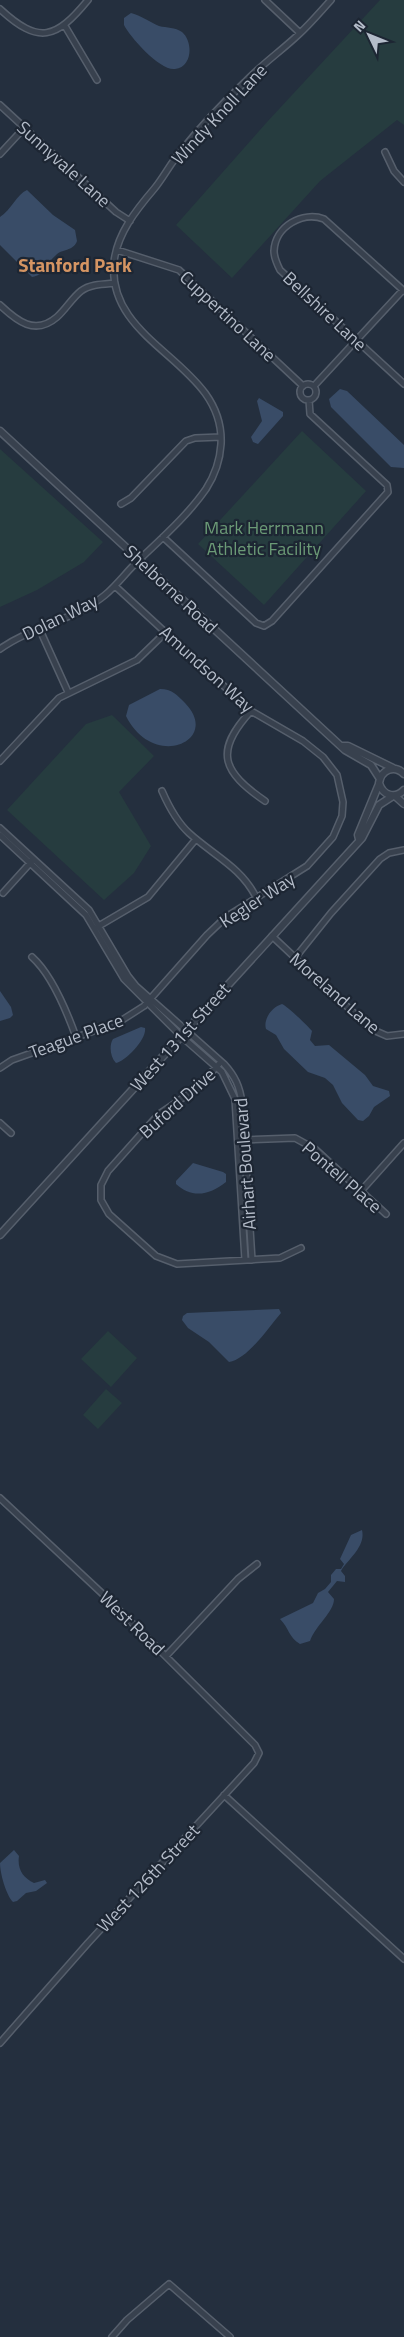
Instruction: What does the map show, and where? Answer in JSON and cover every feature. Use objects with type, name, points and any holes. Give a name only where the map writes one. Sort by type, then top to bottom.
[{"type":"street","points":[[0,9],[19,26],[31,31],[45,33],[64,26],[88,0]]},
{"type":"street","points":[[265,0],[300,33]]},
{"type":"street","name":"Windy Knoll Lane","points":[[139,560],[205,491],[218,466],[221,437],[216,413],[206,395],[193,379],[129,319],[117,295],[114,261],[117,250],[130,221],[181,151],[246,80],[300,33],[331,0]]},
{"type":"street","points":[[64,26],[97,80]]},
{"type":"street","name":"Sunnyvale Lane","points":[[0,105],[116,212],[130,221]]},
{"type":"street","points":[[0,154],[24,128]]},
{"type":"street","points":[[385,152],[394,171],[404,182]]},
{"type":"street","name":"Bellshire Lane","points":[[403,291],[324,219],[309,215],[293,222],[279,236],[274,251],[280,270],[404,384]]},
{"type":"street","name":"Cuppertino Lane","points":[[117,250],[179,270],[303,386]]},
{"type":"street","points":[[0,305],[17,321],[36,325],[43,324],[57,317],[81,291],[88,287],[115,283]]},
{"type":"street","points":[[314,386],[403,291]]},
{"type":"street","points":[[307,384],[314,386],[316,394],[314,398],[309,400],[300,396],[303,386],[307,384]]},
{"type":"street","points":[[163,537],[256,623],[264,626],[272,622],[386,497],[388,488],[310,414],[309,400]]},
{"type":"street","name":"Shelborne Road","points":[[0,431],[351,755],[373,767],[385,793],[394,796]]},
{"type":"street","points":[[121,504],[131,498],[186,441],[194,438],[221,437]]},
{"type":"street","name":"Dolan Way","points":[[0,649],[39,628],[93,604],[115,586],[139,560]]},
{"type":"street","name":"Amundson Way","points":[[115,586],[250,711],[310,745],[333,769],[342,789]]},
{"type":"street","points":[[39,628],[68,692]]},
{"type":"street","points":[[0,761],[54,703],[68,692],[137,660],[166,632]]},
{"type":"street","points":[[250,711],[233,731],[229,744],[228,758],[230,766],[239,781],[265,801]]},
{"type":"street","name":"Shelborne Road","points":[[342,746],[348,746],[400,770]]},
{"type":"street","points":[[380,781],[384,772],[400,770]]},
{"type":"street","name":"West 131st Street","points":[[359,839],[358,835],[380,781]]},
{"type":"street","name":"Kegler Way","points":[[149,1001],[218,924],[256,897],[308,866],[328,844],[342,816],[342,789]]},
{"type":"street","name":"West 131st Street","points":[[0,1235],[359,839],[362,838],[381,802],[404,790]]},
{"type":"street","points":[[162,791],[177,818],[196,839],[242,874],[256,897]]},
{"type":"street","points":[[394,796],[404,804]]},
{"type":"street","points":[[0,828],[32,861]]},
{"type":"street","points":[[0,835],[32,861]]},
{"type":"street","points":[[97,927],[148,897],[196,839]]},
{"type":"street","points":[[295,958],[331,913],[380,859],[389,853],[404,850]]},
{"type":"street","points":[[4,893],[32,861]]},
{"type":"street","name":"Airhart Boulevard","points":[[32,861],[84,904],[124,979],[234,1076],[241,1092],[252,1260]]},
{"type":"street","name":"Moreland Lane","points":[[272,936],[372,1029],[387,1036],[404,1034]]},
{"type":"street","points":[[32,957],[44,972],[69,1019],[76,1037]]},
{"type":"street","name":"Teague Place","points":[[0,1068],[12,1060],[125,1020],[149,1001]]},
{"type":"street","name":"Airhart Boulevard","points":[[219,1064],[233,1091],[238,1140],[245,1260]]},
{"type":"street","name":"Buford Drive","points":[[219,1064],[196,1089],[159,1114],[108,1171],[100,1184],[100,1192],[103,1207],[109,1214],[162,1260],[177,1264],[245,1260]]},
{"type":"street","points":[[0,1123],[11,1134]]},
{"type":"street","name":"Pontell Place","points":[[238,1140],[295,1138],[302,1140],[315,1149],[386,1214]]},
{"type":"street","points":[[361,1191],[404,1143]]},
{"type":"street","points":[[245,1260],[280,1258],[300,1248]]},
{"type":"street","name":"West Road","points":[[0,1498],[166,1656],[254,1744],[259,1753]]},
{"type":"street","points":[[166,1656],[238,1579],[257,1564]]},
{"type":"street","name":"West 126th Street","points":[[0,2043],[254,1763],[259,1753]]},
{"type":"street","points":[[224,1795],[404,1959]]},
{"type":"street","points":[[112,2337],[128,2320],[169,2284],[230,2337]]},
{"type":"green space","points":[[380,0],[404,0],[404,125],[397,120],[320,181],[232,278],[176,225],[267,122]]},
{"type":"green space","name":"Mark Herrmann Athletic Facility","points":[[302,431],[366,491],[264,605],[198,544]]},
{"type":"green space","points":[[0,449],[103,542],[84,562],[37,590],[0,607]]},
{"type":"green space","points":[[112,715],[154,756],[119,792],[151,846],[134,873],[104,900],[7,810],[86,724]]},
{"type":"green space","points":[[108,1331],[137,1358],[111,1387],[81,1359]]},
{"type":"green space","points":[[106,1389],[122,1403],[98,1429],[83,1415]]},
{"type":"water","points":[[131,13],[159,26],[174,28],[182,32],[186,36],[189,47],[188,59],[185,64],[175,69],[169,68],[162,65],[146,52],[124,25],[124,18]]},
{"type":"water","points":[[27,190],[53,215],[75,230],[77,241],[73,247],[55,256],[43,272],[32,277],[0,245],[0,217]]},
{"type":"water","points":[[340,389],[347,391],[404,445],[404,468],[391,467],[331,407],[329,399]]},
{"type":"water","points":[[259,398],[283,412],[283,416],[258,444],[253,442],[251,437],[262,421],[257,401]]},
{"type":"water","points":[[160,689],[171,691],[177,695],[194,717],[195,729],[190,738],[180,744],[166,746],[152,743],[138,733],[126,716],[129,705]]},
{"type":"water","points":[[0,991],[11,1007],[13,1015],[0,1021]]},
{"type":"water","points":[[282,1004],[312,1031],[310,1040],[315,1046],[329,1045],[365,1075],[373,1086],[389,1091],[390,1096],[374,1107],[369,1116],[363,1121],[358,1120],[342,1103],[333,1085],[325,1078],[308,1072],[284,1049],[276,1035],[266,1029],[267,1017],[275,1008]]},
{"type":"water","points":[[141,1027],[145,1028],[143,1038],[135,1049],[116,1063],[112,1058],[111,1051],[113,1039]]},
{"type":"water","points":[[193,1163],[223,1172],[226,1174],[226,1182],[214,1190],[201,1194],[182,1189],[176,1184],[176,1181]]},
{"type":"water","points":[[279,1309],[281,1313],[257,1342],[236,1360],[229,1362],[209,1342],[188,1328],[182,1320],[183,1316],[187,1313]]},
{"type":"water","points":[[362,1530],[363,1536],[359,1547],[341,1571],[345,1576],[345,1582],[337,1581],[328,1592],[334,1599],[331,1609],[312,1635],[310,1641],[300,1644],[294,1639],[280,1619],[313,1603],[318,1593],[331,1582],[331,1575],[336,1569],[341,1569],[344,1564],[340,1559],[351,1535]]},
{"type":"water","points":[[14,1850],[19,1856],[20,1869],[27,1879],[34,1883],[45,1880],[47,1883],[36,1891],[26,1893],[13,1902],[4,1884],[0,1863]]},
{"type":"district","name":"Stanford Park","points":[[75,264]]}]
